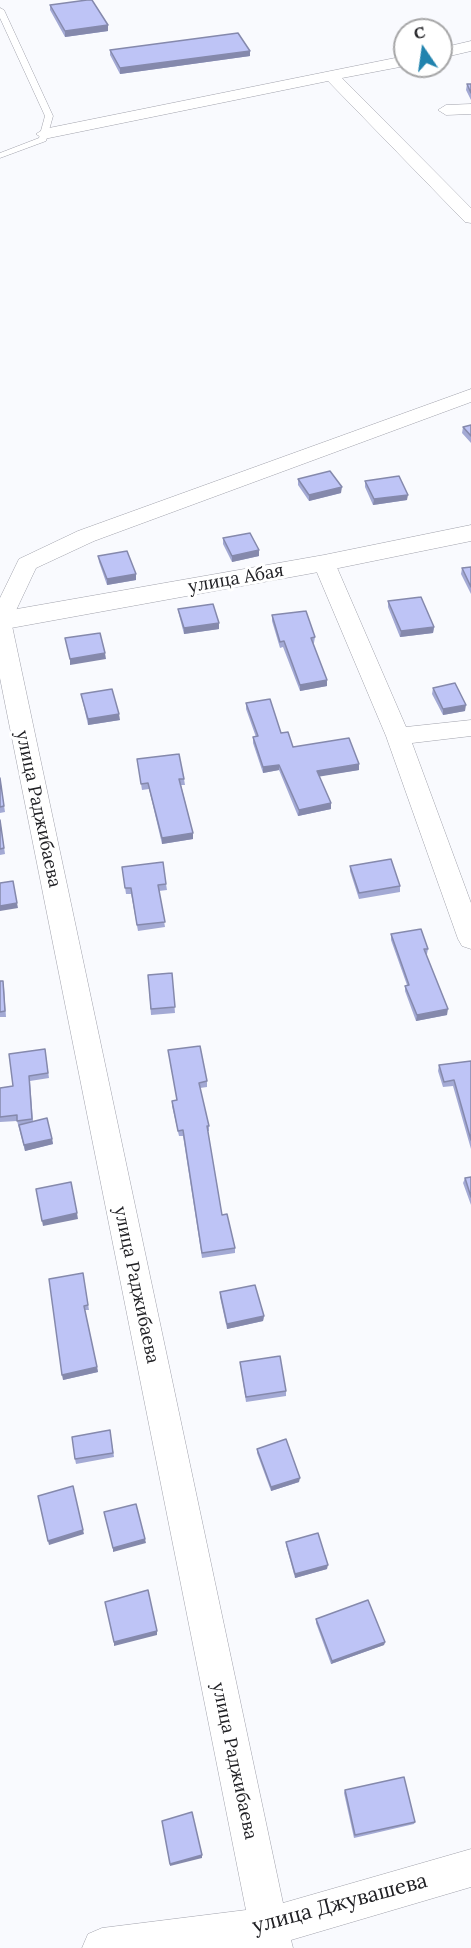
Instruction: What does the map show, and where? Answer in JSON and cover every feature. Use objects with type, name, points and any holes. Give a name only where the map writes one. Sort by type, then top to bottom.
[{"type":"street","points":[[453,50],[471,46]]},
{"type":"street","points":[[44,134],[393,63]]},
{"type":"street","points":[[331,76],[471,218]]},
{"type":"street","points":[[446,111],[471,109]]},
{"type":"street","points":[[0,622],[27,564],[86,536],[471,395]]},
{"type":"street","name":"улица Абая","points":[[0,622],[324,563],[471,532]]},
{"type":"street","points":[[324,563],[398,736],[471,939]]},
{"type":"street","name":"улица Раджибаева","points":[[0,622],[271,1937]]},
{"type":"street","points":[[398,736],[471,728]]},
{"type":"street","name":"улица Джувашева","points":[[102,1948],[271,1937],[471,1868]]},
{"type":"lane","points":[[0,10],[49,116],[43,139],[0,156]]},
{"type":"building","points":[[92,0],[108,25],[65,31],[50,5]]},
{"type":"building","points":[[238,33],[250,51],[120,68],[110,50]]},
{"type":"building","points":[[471,425],[471,436],[463,427]]},
{"type":"building","points":[[330,471],[342,487],[309,495],[298,479]]},
{"type":"building","points":[[399,476],[408,495],[374,499],[365,481]]},
{"type":"building","points":[[250,533],[259,550],[232,556],[223,538]]},
{"type":"building","points":[[127,551],[136,574],[107,579],[98,556]]},
{"type":"building","points":[[471,567],[471,587],[462,568]]},
{"type":"building","points":[[421,597],[434,627],[401,631],[388,601]]},
{"type":"building","points":[[213,604],[219,623],[184,628],[178,609]]},
{"type":"building","points":[[306,611],[315,637],[311,638],[327,680],[300,685],[284,641],[280,642],[272,615]]},
{"type":"building","points":[[100,633],[105,653],[70,659],[65,638]]},
{"type":"building","points":[[455,683],[466,705],[443,709],[433,688]]},
{"type":"building","points":[[112,689],[119,714],[88,719],[81,694]]},
{"type":"building","points":[[270,699],[281,733],[288,732],[293,747],[349,738],[359,764],[317,771],[331,803],[299,810],[279,765],[263,767],[253,737],[258,736],[246,703]]},
{"type":"building","points":[[179,754],[184,779],[179,779],[193,833],[162,838],[148,783],[141,784],[137,759]]},
{"type":"building","points":[[0,778],[4,806],[0,807]]},
{"type":"building","points":[[0,820],[4,848],[0,849]]},
{"type":"building","points":[[391,859],[400,886],[359,893],[350,866]]},
{"type":"building","points":[[163,862],[166,884],[158,885],[165,922],[137,925],[131,888],[125,888],[122,867]]},
{"type":"building","points":[[13,881],[17,903],[0,906],[0,883]]},
{"type":"building","points":[[421,929],[428,949],[424,949],[448,1009],[417,1015],[405,986],[409,985],[391,934]]},
{"type":"building","points":[[172,973],[175,1007],[151,1009],[148,975]]},
{"type":"building","points":[[0,981],[3,981],[5,1011],[0,1012]]},
{"type":"building","points":[[200,1046],[207,1081],[199,1083],[209,1126],[207,1126],[222,1215],[227,1214],[235,1248],[202,1253],[183,1130],[178,1131],[172,1101],[177,1100],[168,1050]]},
{"type":"building","points":[[45,1049],[48,1073],[29,1076],[32,1119],[17,1121],[17,1115],[0,1117],[0,1088],[13,1086],[9,1054]]},
{"type":"building","points":[[471,1061],[471,1140],[454,1080],[444,1082],[439,1065]]},
{"type":"building","points":[[47,1118],[52,1139],[24,1145],[19,1125]]},
{"type":"building","points":[[471,1177],[471,1197],[465,1178]]},
{"type":"building","points":[[71,1182],[77,1213],[42,1221],[36,1189]]},
{"type":"building","points":[[83,1273],[88,1305],[84,1306],[97,1367],[62,1375],[49,1279]]},
{"type":"building","points":[[255,1285],[264,1316],[227,1324],[220,1292]]},
{"type":"building","points":[[280,1356],[286,1391],[246,1397],[240,1362]]},
{"type":"building","points":[[110,1430],[113,1453],[75,1459],[72,1437]]},
{"type":"building","points":[[286,1439],[300,1478],[271,1487],[257,1449]]},
{"type":"building","points":[[73,1486],[83,1530],[48,1541],[38,1496]]},
{"type":"building","points":[[136,1504],[145,1539],[113,1548],[104,1512]]},
{"type":"building","points":[[318,1533],[328,1565],[295,1574],[286,1542]]},
{"type":"building","points":[[148,1590],[157,1631],[114,1642],[105,1602]]},
{"type":"building","points":[[368,1600],[385,1642],[332,1661],[316,1619]]},
{"type":"building","points":[[404,1777],[415,1822],[355,1835],[345,1790]]},
{"type":"building","points":[[192,1812],[202,1855],[170,1864],[162,1821]]}]
